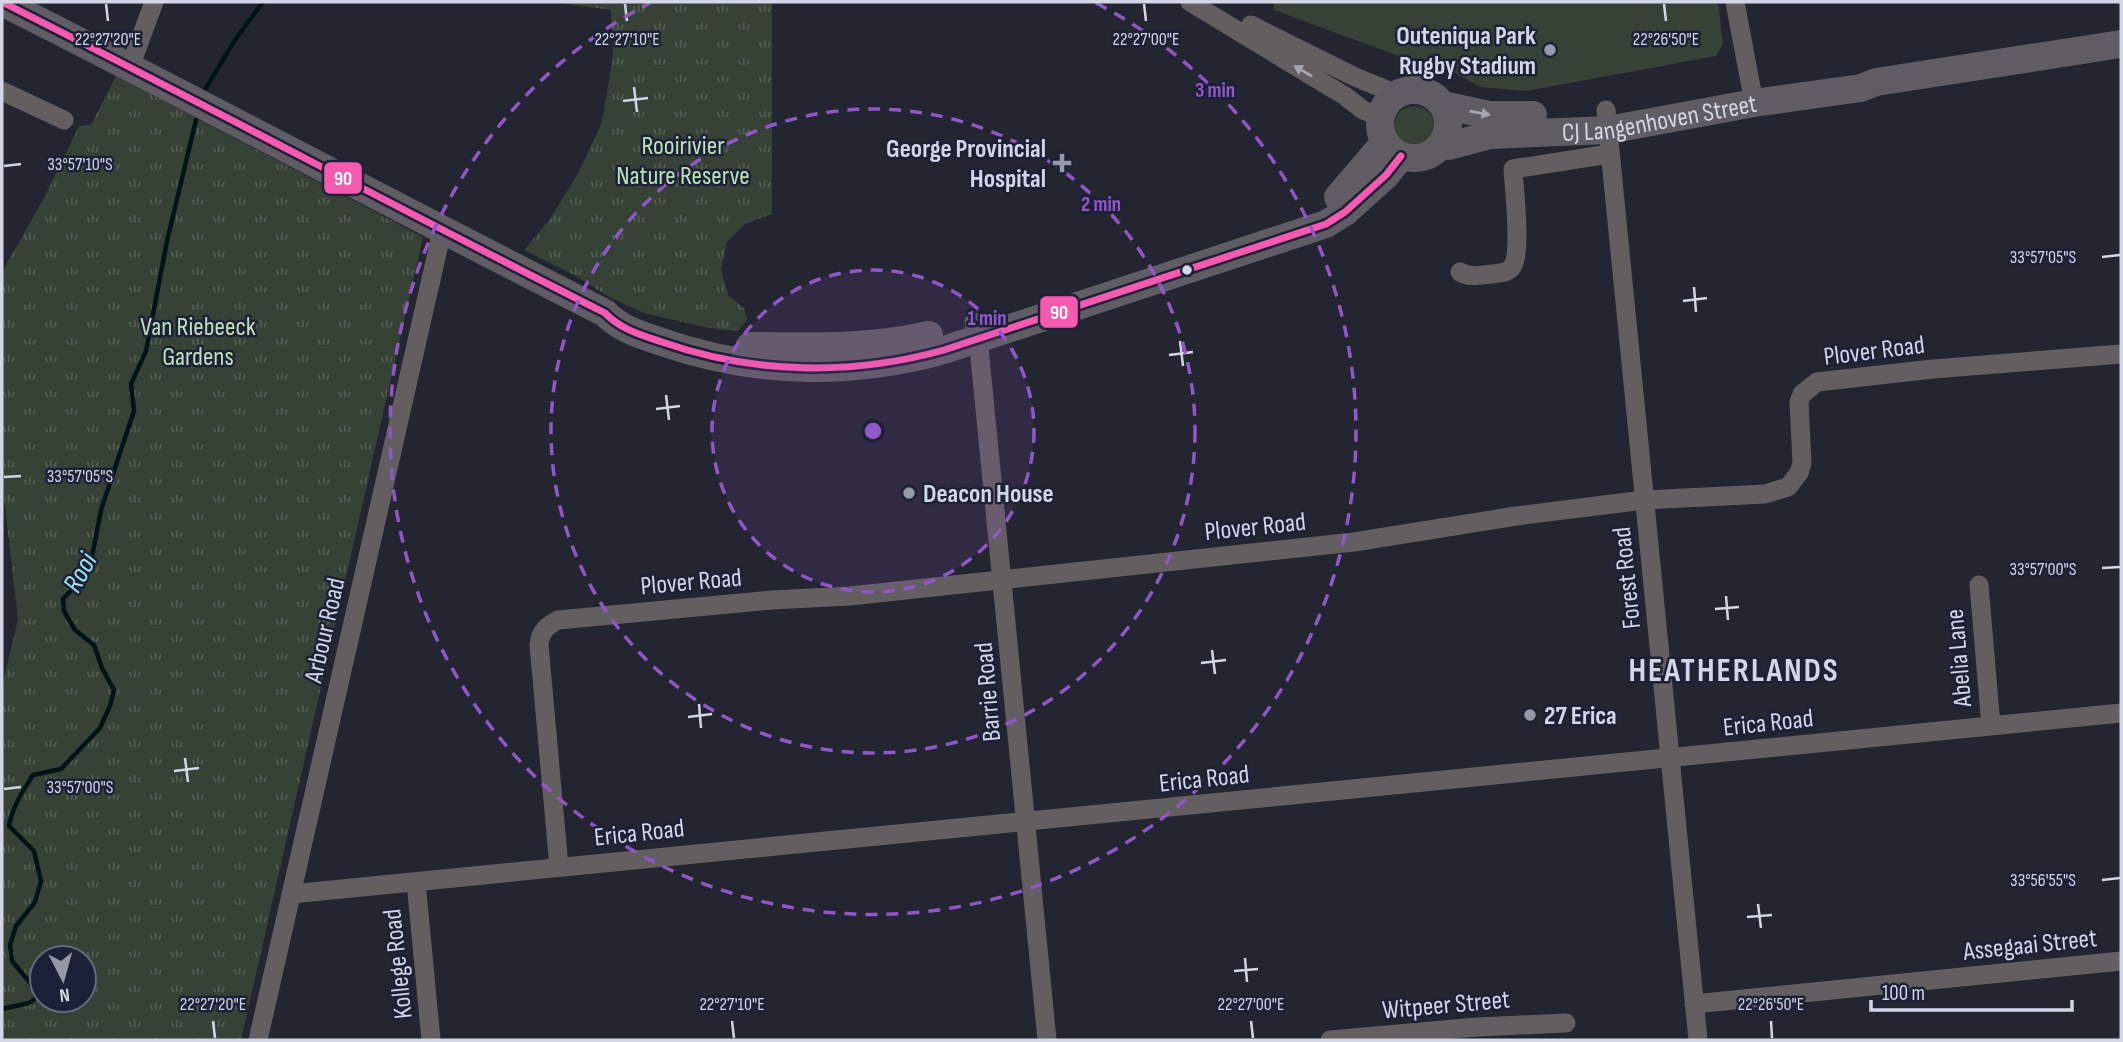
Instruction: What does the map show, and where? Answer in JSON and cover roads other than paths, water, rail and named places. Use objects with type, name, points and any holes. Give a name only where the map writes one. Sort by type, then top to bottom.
[{"type":"highway","points":[[2,2],[605,313],[622,327],[668,345],[717,358],[768,366],[831,368],[883,363],[923,355],[975,331],[1326,224],[1345,212],[1386,175],[1389,138],[1386,104],[1397,94],[1409,90],[1434,96],[1443,105],[1448,125],[1442,145],[1426,156],[1413,159],[1389,138]]},
{"type":"highway","name":"CJ Langenhoven Street","points":[[1442,145],[1457,144],[1484,136],[1607,131],[1753,97],[1867,78],[1876,82],[2121,44]]},
{"type":"highway","name":"CJ Langenhoven Street","points":[[1443,105],[1607,131]]},
{"type":"street","points":[[130,67],[154,2]]},
{"type":"street","points":[[1190,2],[1345,96],[1363,110],[1389,138]]},
{"type":"street","points":[[1214,2],[1260,31],[1355,78],[1397,94]]},
{"type":"street","points":[[1735,2],[1753,97]]},
{"type":"street","points":[[2,91],[64,120]]},
{"type":"street","points":[[1460,272],[1469,276],[1503,273],[1509,271],[1514,263],[1517,227],[1513,169],[1607,131]]},
{"type":"street","name":"Forest Road","points":[[1607,131],[1698,1040]]},
{"type":"street","name":"Arbour Road","points":[[258,1040],[442,231]]},
{"type":"street","name":"Barrie Road","points":[[975,331],[1003,581],[1047,1040]]},
{"type":"street","name":"Plover Road","points":[[559,867],[539,655],[540,636],[549,625],[567,618],[1003,581],[1354,542],[1516,516],[1644,500],[1765,494],[1788,487],[1799,473],[1802,463],[1799,402],[1802,394],[1817,382],[1920,370],[2121,354]]},
{"type":"street","name":"Abelia Lane","points":[[1979,585],[1990,726]]},
{"type":"street","name":"Erica Road","points":[[292,894],[2121,713]]},
{"type":"street","name":"Kollege Road","points":[[416,883],[431,1040]]},
{"type":"street","name":"Assegaai Street","points":[[1694,1004],[2121,961]]},
{"type":"street","name":"Witpeer Street","points":[[1330,1040],[1488,1026],[1566,1023]]},
{"type":"waterway","name":"Rooi","points":[[203,93],[235,40],[263,2]]},
{"type":"waterway","name":"Rooi","points":[[2,1009],[29,1003],[35,999],[36,990],[12,961],[10,945],[16,926],[35,902],[41,881],[34,851],[9,826],[13,812],[33,775],[61,769],[100,728],[114,690],[94,645],[75,630],[64,611],[63,599],[80,581],[91,562],[101,510],[134,411],[131,384],[146,351],[167,241],[196,120]]},
{"type":"place","name":"Outeniqua Park Rugby Stadium","points":[[1550,50]]},
{"type":"place","name":"George Provincial Hospital","points":[[1062,163]]},
{"type":"place","name":"Deacon House","points":[[909,493]]},
{"type":"place","name":"27 Erica","points":[[1530,715]]},
{"type":"district","name":"HEATHERLANDS","points":[[1734,669]]},
{"type":"park label","name":"Rooirivier Nature Reserve","points":[[683,160]]},
{"type":"park label","name":"Van Riebeeck Gardens","points":[[198,341]]}]
